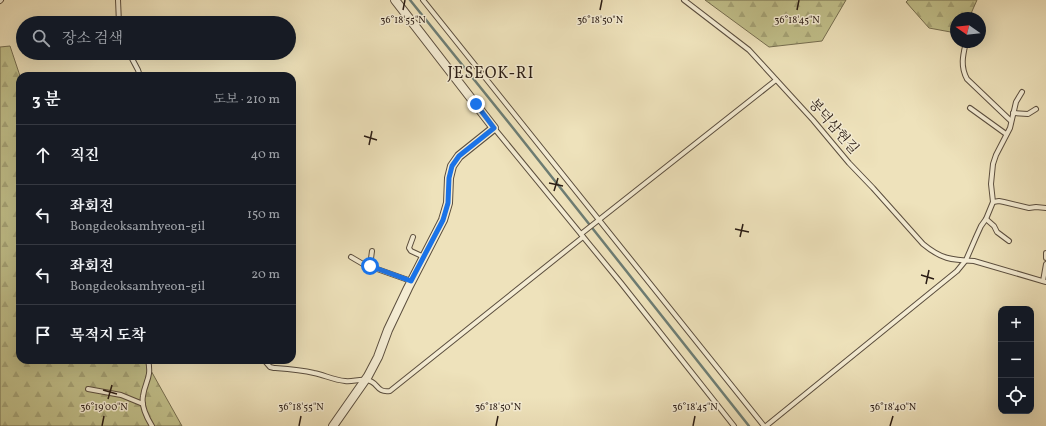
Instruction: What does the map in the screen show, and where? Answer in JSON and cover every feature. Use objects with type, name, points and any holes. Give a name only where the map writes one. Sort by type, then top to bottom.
[{"type":"street","points":[[333,426],[378,357],[388,330],[411,281],[443,220],[448,203],[449,178],[452,166],[459,156],[494,128],[395,0]]},
{"type":"lane","points":[[118,0],[119,16]]},
{"type":"lane","points":[[423,0],[597,221],[765,426],[957,271],[966,260],[993,202],[991,184],[993,164],[996,154],[1010,128],[1016,102],[1022,92]]},
{"type":"lane","name":"봉덕삼현길","points":[[684,0],[750,50],[813,120],[849,163],[923,244],[945,258],[974,261],[1044,281]]},
{"type":"lane","points":[[965,48],[962,64],[964,74],[967,79],[1011,121]]},
{"type":"lane","points":[[133,60],[139,72]]},
{"type":"lane","points":[[267,364],[270,367],[274,368],[298,370],[346,382],[365,379],[376,384],[381,391],[390,391],[582,236],[586,230],[597,221],[776,80]]},
{"type":"lane","points":[[970,108],[1006,134]]},
{"type":"lane","points":[[1013,113],[1028,114],[1036,109]]},
{"type":"lane","points":[[494,128],[734,426]]},
{"type":"lane","points":[[993,202],[1004,202],[1029,208],[1036,206],[1046,208]]},
{"type":"lane","points":[[986,219],[994,226],[997,232],[1009,241]]},
{"type":"lane","points":[[413,237],[409,248],[411,251],[424,257]]},
{"type":"lane","points":[[370,266],[372,251]]},
{"type":"lane","points":[[1046,253],[1046,258]]},
{"type":"lane","points":[[351,257],[355,260],[411,281]]},
{"type":"lane","points":[[1044,281],[1046,264]]},
{"type":"lane","points":[[149,364],[149,376],[143,395],[143,404],[146,415],[152,426]]},
{"type":"lane","points":[[88,389],[121,395],[143,404]]},
{"type":"green space","points":[[705,0],[846,0],[822,41],[769,47]]},
{"type":"green space","points":[[908,0],[977,0],[972,12],[950,12],[950,32],[929,28],[906,2]]},
{"type":"green space","points":[[10,46],[19,72],[16,72],[16,364],[147,364],[182,426],[0,426],[0,47]]},
{"type":"waterway","points":[[410,0],[749,426]]},
{"type":"district","name":"JESEOK-RI","points":[[491,74]]},
{"type":"route","points":[[370,266],[411,281],[443,220],[448,203],[450,191],[449,178],[452,166],[459,156],[494,128],[476,104]]}]
